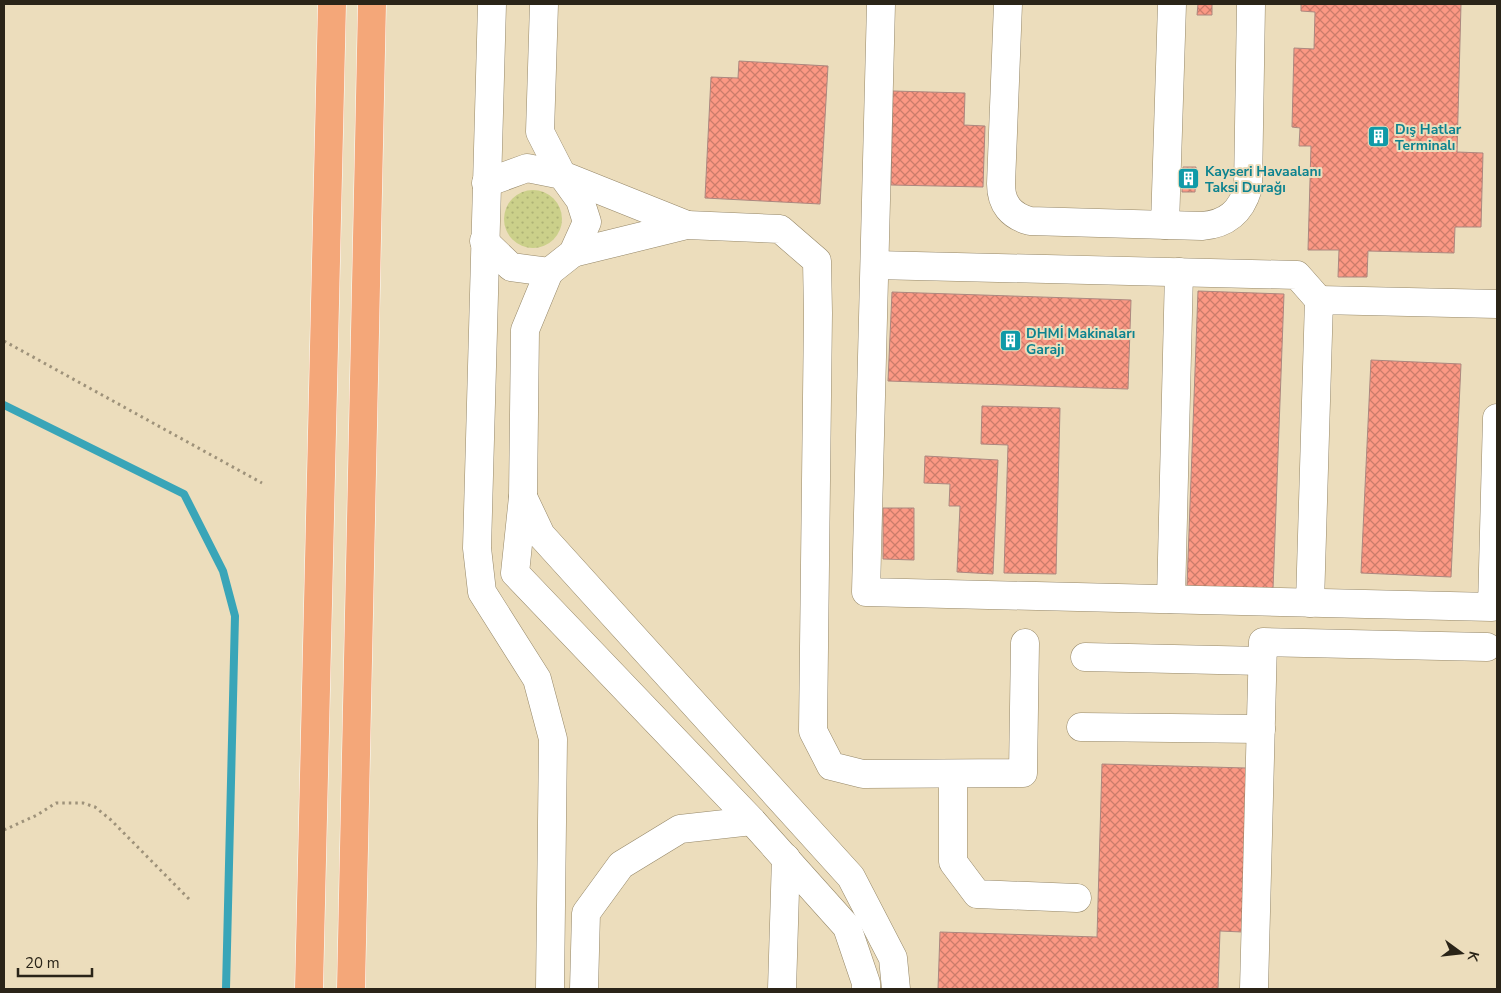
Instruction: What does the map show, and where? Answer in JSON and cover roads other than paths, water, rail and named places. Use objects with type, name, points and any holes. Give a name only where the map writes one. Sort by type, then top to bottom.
[{"type":"main road","points":[[309,989],[332,4]]},
{"type":"main road","points":[[351,989],[372,4]]},
{"type":"lane","points":[[492,4],[477,548],[482,592],[537,679],[553,739],[551,986]]},
{"type":"lane","points":[[544,4],[540,132],[562,175],[580,200],[587,222],[572,253],[549,272],[526,330],[523,497],[516,574],[752,821],[848,927],[866,983],[866,989]]},
{"type":"lane","points":[[881,4],[866,592],[1492,607],[1497,418]]},
{"type":"lane","points":[[1008,4],[1001,184],[1003,201],[1008,209],[1014,215],[1030,221],[1202,226],[1217,224],[1231,217],[1245,199],[1248,188],[1251,4]]},
{"type":"lane","points":[[1165,225],[1172,4]]},
{"type":"lane","points":[[486,182],[527,168],[562,175],[687,225]]},
{"type":"lane","points":[[572,253],[687,225],[780,229],[817,261],[813,730],[831,766],[863,774],[1024,773],[1025,643]]},
{"type":"lane","points":[[484,241],[511,267],[549,272]]},
{"type":"lane","points":[[875,265],[1297,275],[1318,300],[1310,603]]},
{"type":"lane","points":[[1171,599],[1179,272]]},
{"type":"lane","points":[[1318,300],[1497,304]]},
{"type":"lane","points":[[523,497],[541,535],[851,877],[893,958],[896,989]]},
{"type":"lane","points":[[1254,989],[1263,642],[1487,647]]},
{"type":"lane","points":[[1085,657],[1262,661]]},
{"type":"lane","points":[[1081,727],[1261,729]]},
{"type":"lane","points":[[953,774],[953,862],[977,894],[1076,898]]},
{"type":"lane","points":[[584,989],[586,913],[621,865],[680,829],[752,821]]},
{"type":"lane","points":[[782,989],[786,858]]},
{"type":"waterway","points":[[4,405],[184,494],[223,571],[235,616],[226,989]]},
{"type":"place","name":"Dış Hatlar Terminalı","points":[[1379,137]]},
{"type":"place","name":"Kayseri Havaalanı Taksi Durağı","points":[[1189,179]]},
{"type":"place","name":"DHMİ Makinaları Garajı","points":[[1010,341]]}]
